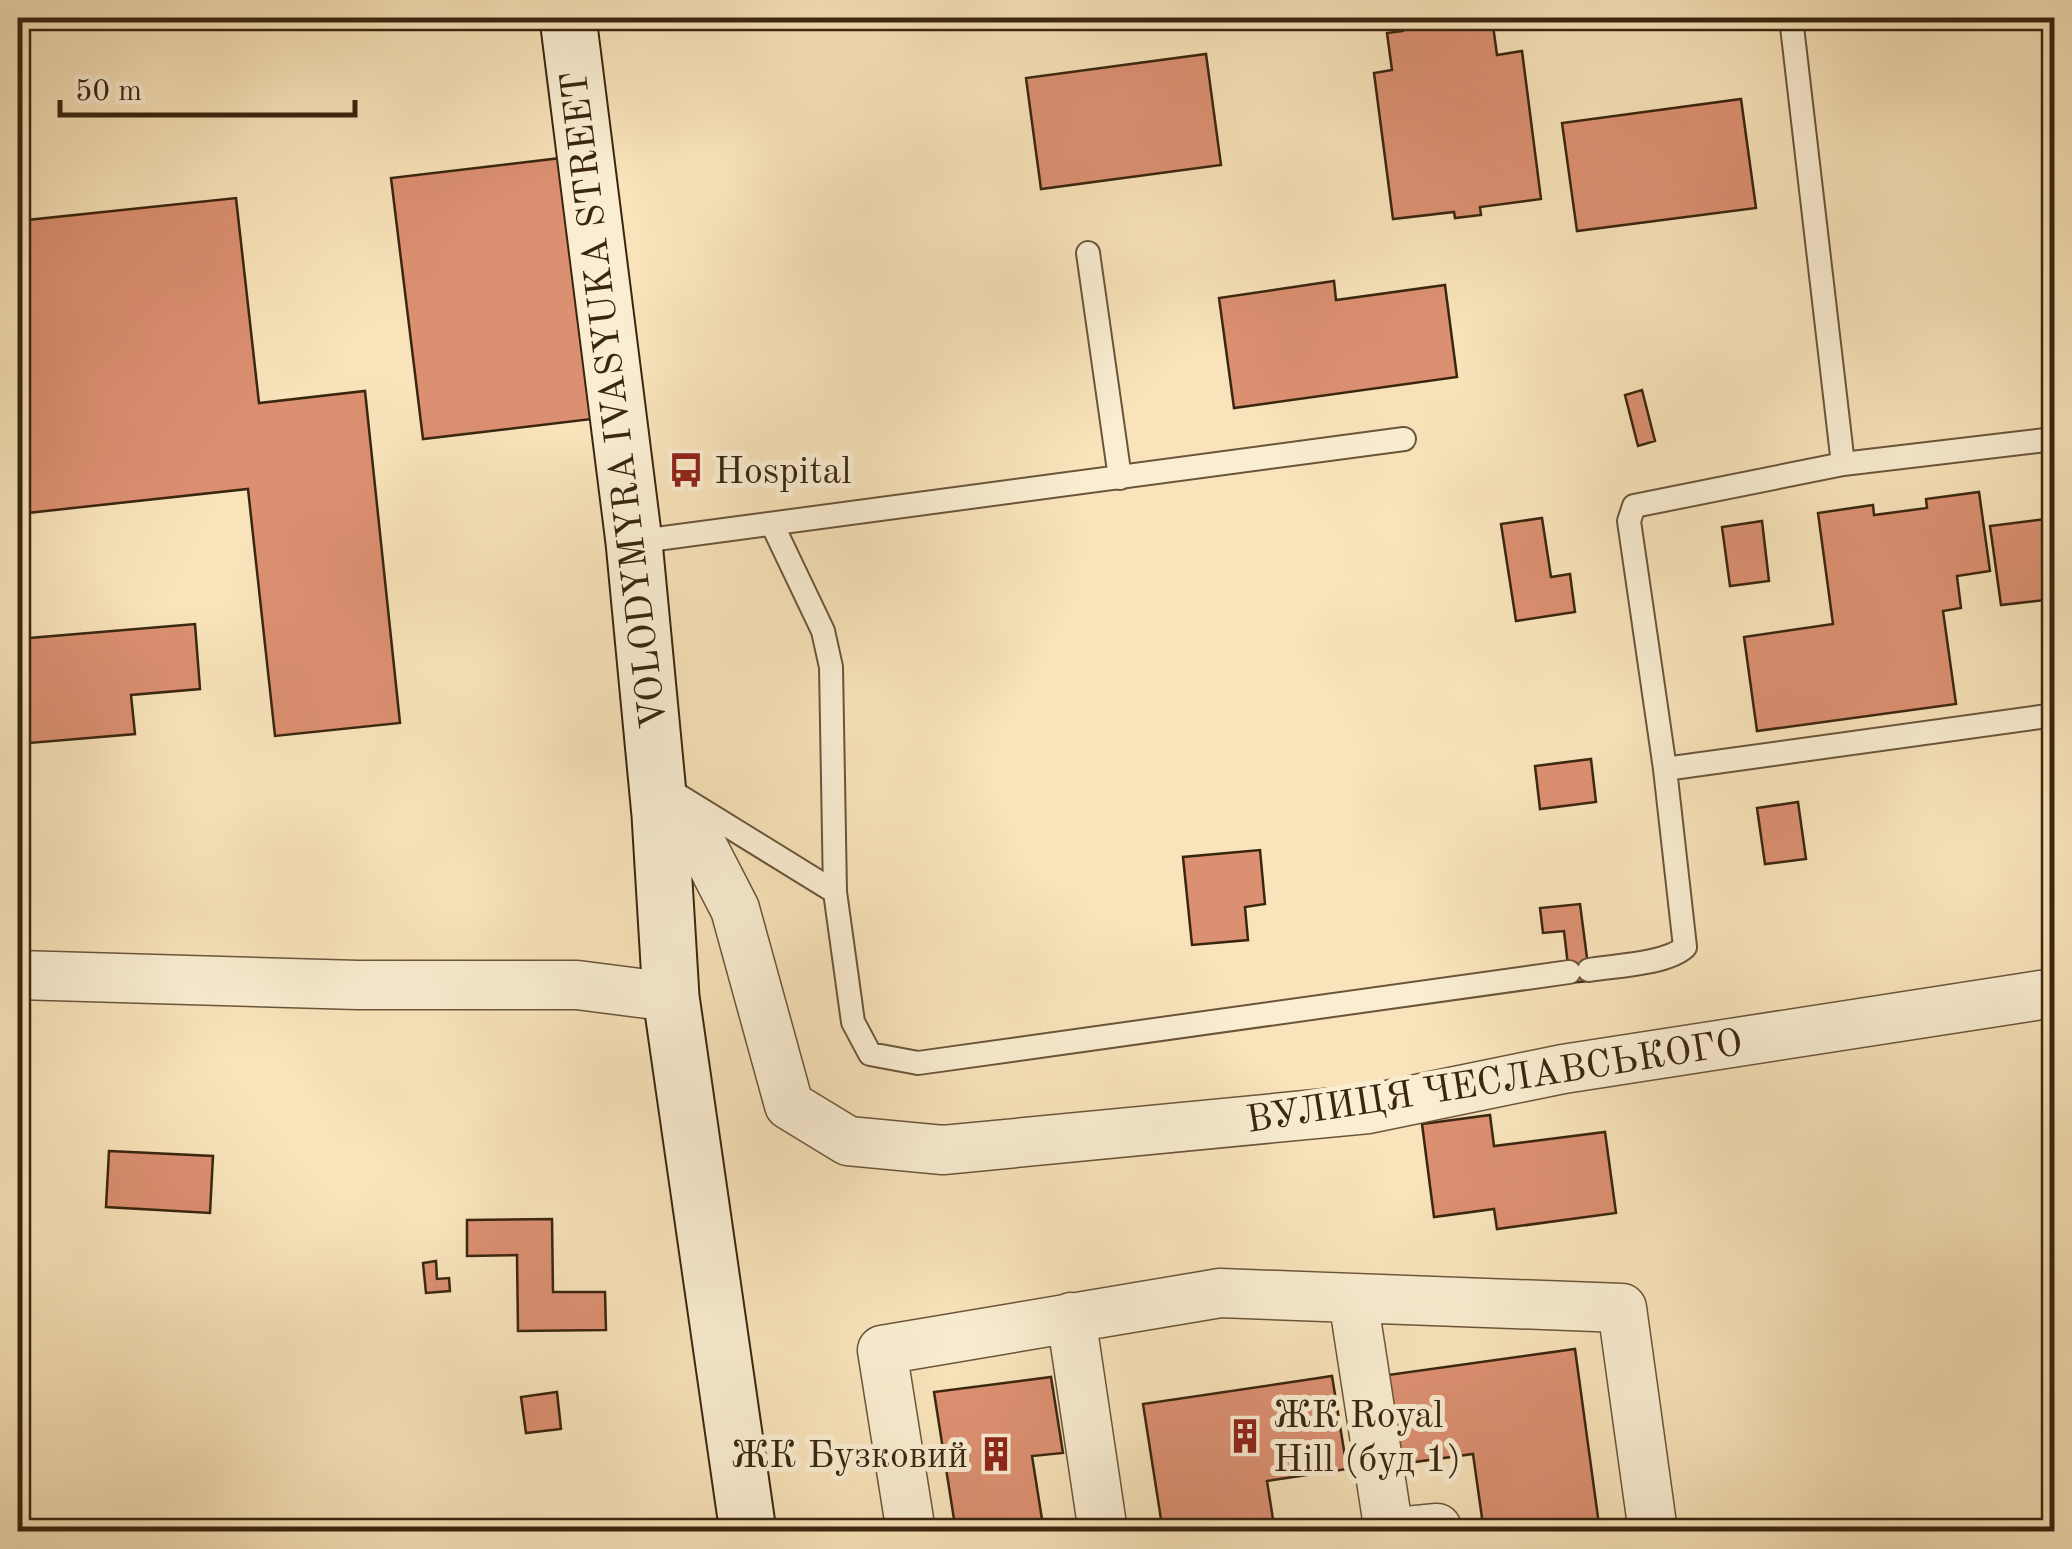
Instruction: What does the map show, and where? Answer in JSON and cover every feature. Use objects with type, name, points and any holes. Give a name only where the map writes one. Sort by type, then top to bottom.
[{"type":"main road","name":"VOLODYMYRA IVASYUKA STREET","points":[[568,18],[634,542],[658,799],[671,997],[748,1532]]},
{"type":"street","name":"ВУЛИЦЯ ЧЕСЛАВСЬКОГО","points":[[658,799],[703,847],[735,909],[788,1105],[848,1141],[943,1150],[1368,1109],[1564,1069],[2054,993]]},
{"type":"street","points":[[18,975],[358,985],[577,985],[671,997]]},
{"type":"street","points":[[911,1532],[882,1350],[1220,1293],[1622,1308],[1653,1532]]},
{"type":"street","points":[[1353,1300],[1392,1532],[1437,1528],[1437,1532]]},
{"type":"street","points":[[1071,1318],[1103,1532]]},
{"type":"lane","points":[[1791,18],[1843,464]]},
{"type":"lane","points":[[1088,254],[1120,478]]},
{"type":"lane","points":[[772,524],[824,631],[831,668],[835,892],[853,1022],[870,1054],[918,1064],[1578,971],[1678,953],[1685,947],[1665,769],[1629,521],[1634,506],[1843,464],[2054,439]]},
{"type":"lane","points":[[634,542],[1404,440]]},
{"type":"lane","points":[[1665,769],[2054,715]]},
{"type":"lane","points":[[658,799],[835,892]]},
{"type":"building","points":[[1401,18],[1492,18],[1497,55],[1522,51],[1541,199],[1480,207],[1481,215],[1455,218],[1454,212],[1393,219],[1374,73],[1392,70],[1387,33],[1403,31]]},
{"type":"building","points":[[1206,54],[1221,165],[1041,189],[1026,78]]},
{"type":"building","points":[[1741,99],[1756,208],[1577,231],[1562,123]]},
{"type":"building","points":[[561,158],[592,419],[423,439],[391,178]]},
{"type":"building","points":[[236,198],[259,403],[365,391],[400,723],[275,736],[248,489],[18,514],[18,221]]},
{"type":"building","points":[[1334,281],[1336,300],[1445,285],[1457,377],[1234,408],[1219,298]]},
{"type":"building","points":[[1642,390],[1655,441],[1638,446],[1625,395]]},
{"type":"building","points":[[1979,492],[1990,571],[1957,576],[1961,608],[1943,611],[1956,704],[1757,731],[1744,637],[1833,624],[1818,513],[1873,505],[1874,515],[1927,508],[1926,499]]},
{"type":"building","points":[[1542,518],[1551,577],[1570,574],[1575,612],[1516,621],[1501,524]]},
{"type":"building","points":[[2054,518],[2054,599],[2001,605],[1990,526]]},
{"type":"building","points":[[1762,521],[1769,581],[1730,586],[1722,527]]},
{"type":"building","points":[[195,624],[200,689],[131,695],[135,734],[18,744],[18,639]]},
{"type":"building","points":[[1591,759],[1596,802],[1540,809],[1535,766]]},
{"type":"building","points":[[1798,802],[1806,859],[1765,864],[1757,808]]},
{"type":"building","points":[[1260,850],[1265,904],[1245,907],[1248,940],[1192,945],[1183,857]]},
{"type":"building","points":[[1580,904],[1590,981],[1570,983],[1564,931],[1543,933],[1540,908]]},
{"type":"building","points":[[1490,1115],[1494,1146],[1605,1132],[1616,1213],[1497,1229],[1494,1209],[1434,1217],[1422,1124]]},
{"type":"building","points":[[109,1151],[213,1156],[210,1213],[106,1207]]},
{"type":"building","points":[[552,1219],[553,1292],[605,1292],[606,1330],[518,1331],[517,1255],[467,1256],[467,1220]]},
{"type":"building","points":[[436,1261],[437,1279],[449,1278],[450,1291],[426,1293],[423,1263]]},
{"type":"building","points":[[1575,1349],[1600,1532],[1484,1532],[1473,1454],[1400,1464],[1388,1375]]},
{"type":"building","name":"ЖК Royal Hill (буд 1)","points":[[1332,1376],[1347,1469],[1267,1481],[1275,1532],[1163,1532],[1143,1404]]},
{"type":"building","name":"ЖК Бузковий","points":[[1051,1377],[1063,1453],[1032,1456],[1044,1532],[956,1532],[934,1392]]},
{"type":"building","points":[[557,1392],[561,1429],[526,1433],[521,1397]]},
{"type":"place","name":"Hospital","points":[[686,470]]},
{"type":"place","name":"ЖК Royal Hill (буд 1)","points":[[1245,1436]]},
{"type":"place","name":"ЖК Бузковий","points":[[996,1454]]}]
